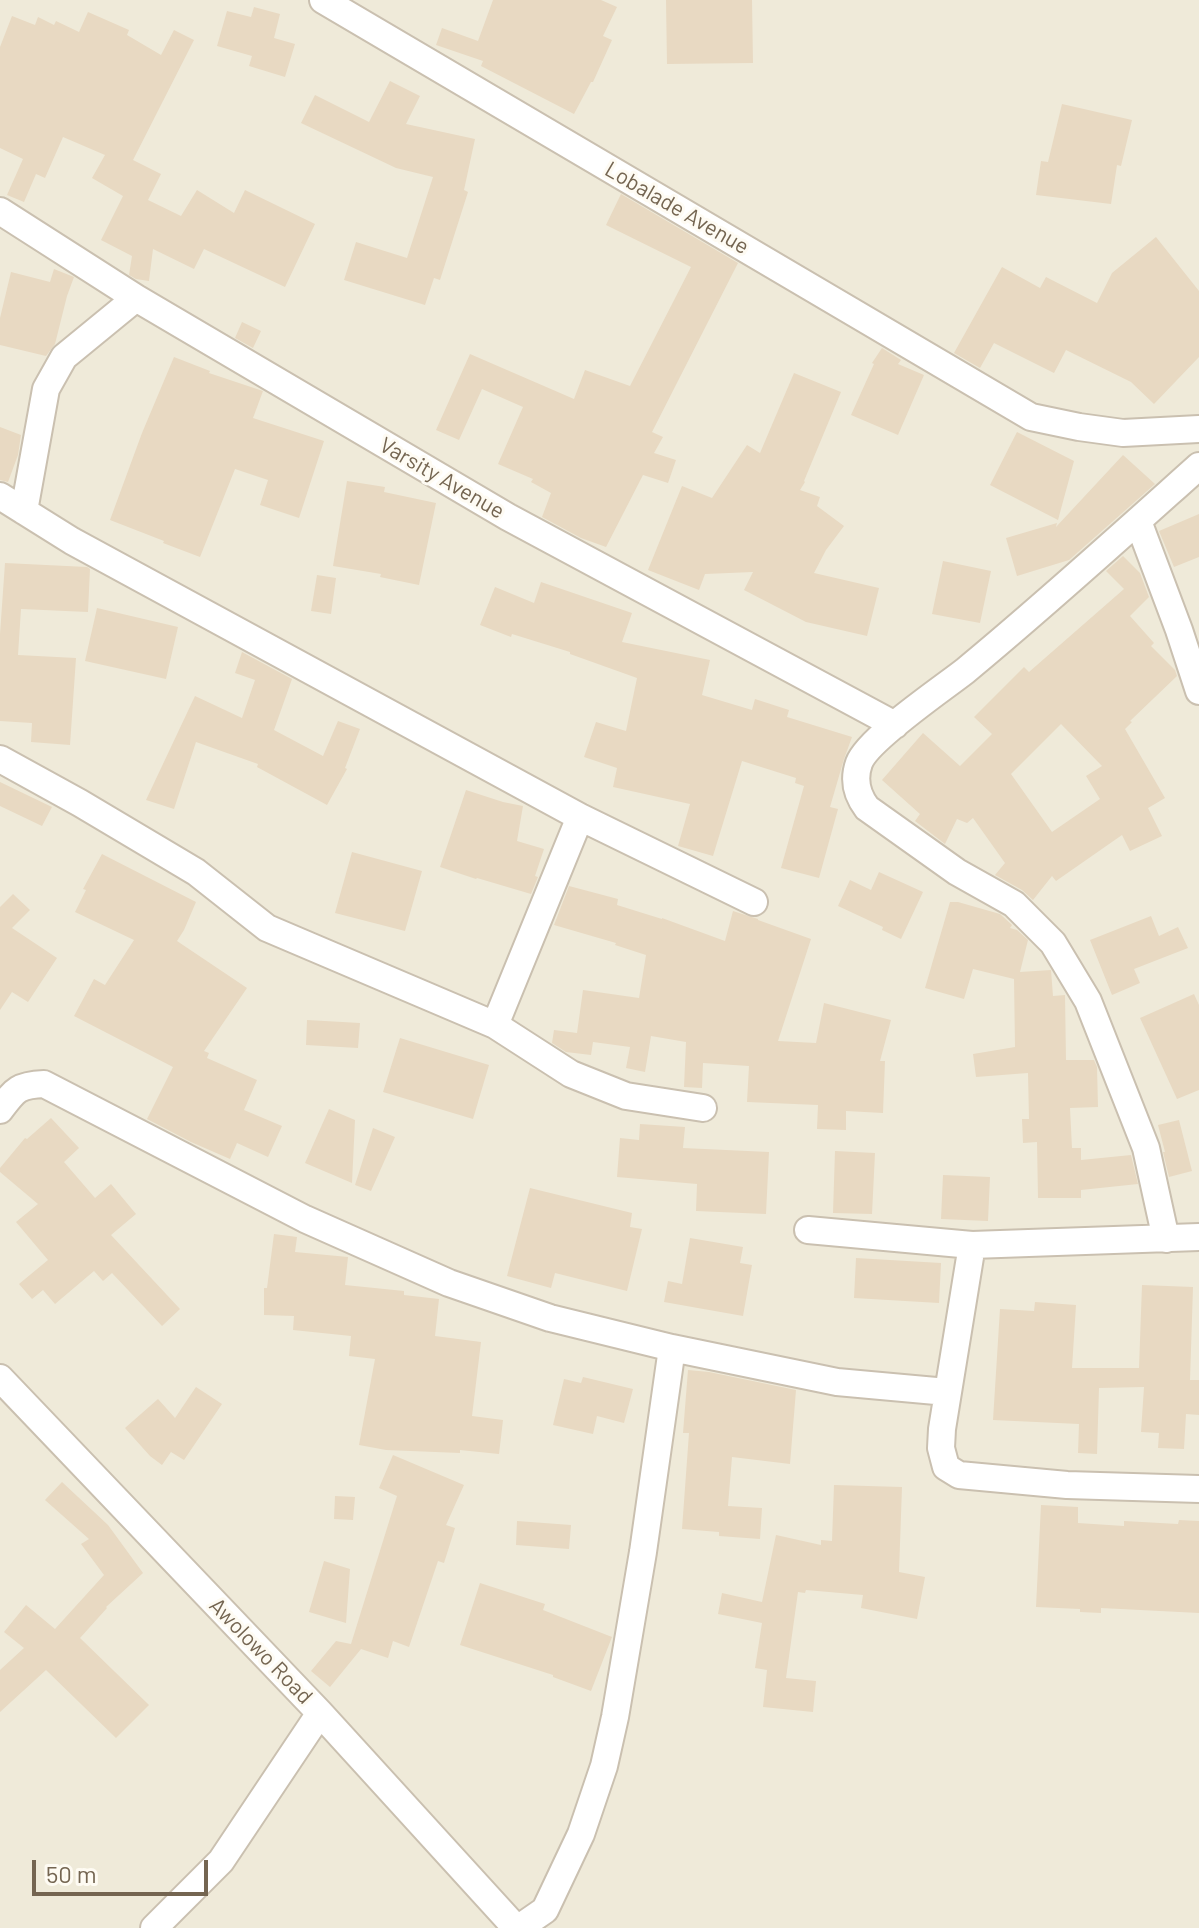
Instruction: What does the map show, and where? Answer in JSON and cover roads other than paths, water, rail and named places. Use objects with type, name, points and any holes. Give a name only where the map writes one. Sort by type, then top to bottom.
[{"type":"street","name":"Lobalade Avenue","points":[[323,0],[1031,417],[1123,433],[1199,429]]},
{"type":"street","name":"Varsity Avenue","points":[[0,211],[136,298],[508,517],[895,725]]},
{"type":"street","points":[[24,511],[46,389],[64,357],[136,298]]},
{"type":"street","points":[[1166,1239],[1146,1148],[1088,1001],[1053,943],[1014,904],[957,872],[867,808],[857,788],[860,761],[875,743],[965,670],[1199,466]]},
{"type":"street","points":[[0,496],[72,541],[580,817],[754,902]]},
{"type":"street","points":[[1138,521],[1199,691]]},
{"type":"street","points":[[0,759],[196,872],[267,928],[495,1025],[571,1074],[626,1096],[703,1108]]},
{"type":"street","points":[[495,1025],[580,817]]},
{"type":"street","points":[[0,1110],[12,1094],[25,1084],[44,1084],[305,1219],[449,1283],[550,1318],[672,1348],[837,1382],[947,1392]]},
{"type":"street","points":[[808,1230],[972,1245],[1199,1237]]},
{"type":"street","points":[[972,1245],[942,1429],[941,1448],[946,1467],[959,1475],[1067,1485],[1199,1489]]},
{"type":"street","points":[[518,1928],[545,1910],[581,1834],[604,1766],[643,1552],[672,1348]]},
{"type":"street","name":"Awolowo Road","points":[[1,1379],[320,1713],[518,1928]]},
{"type":"street","points":[[154,1928],[221,1861],[320,1713]]}]
